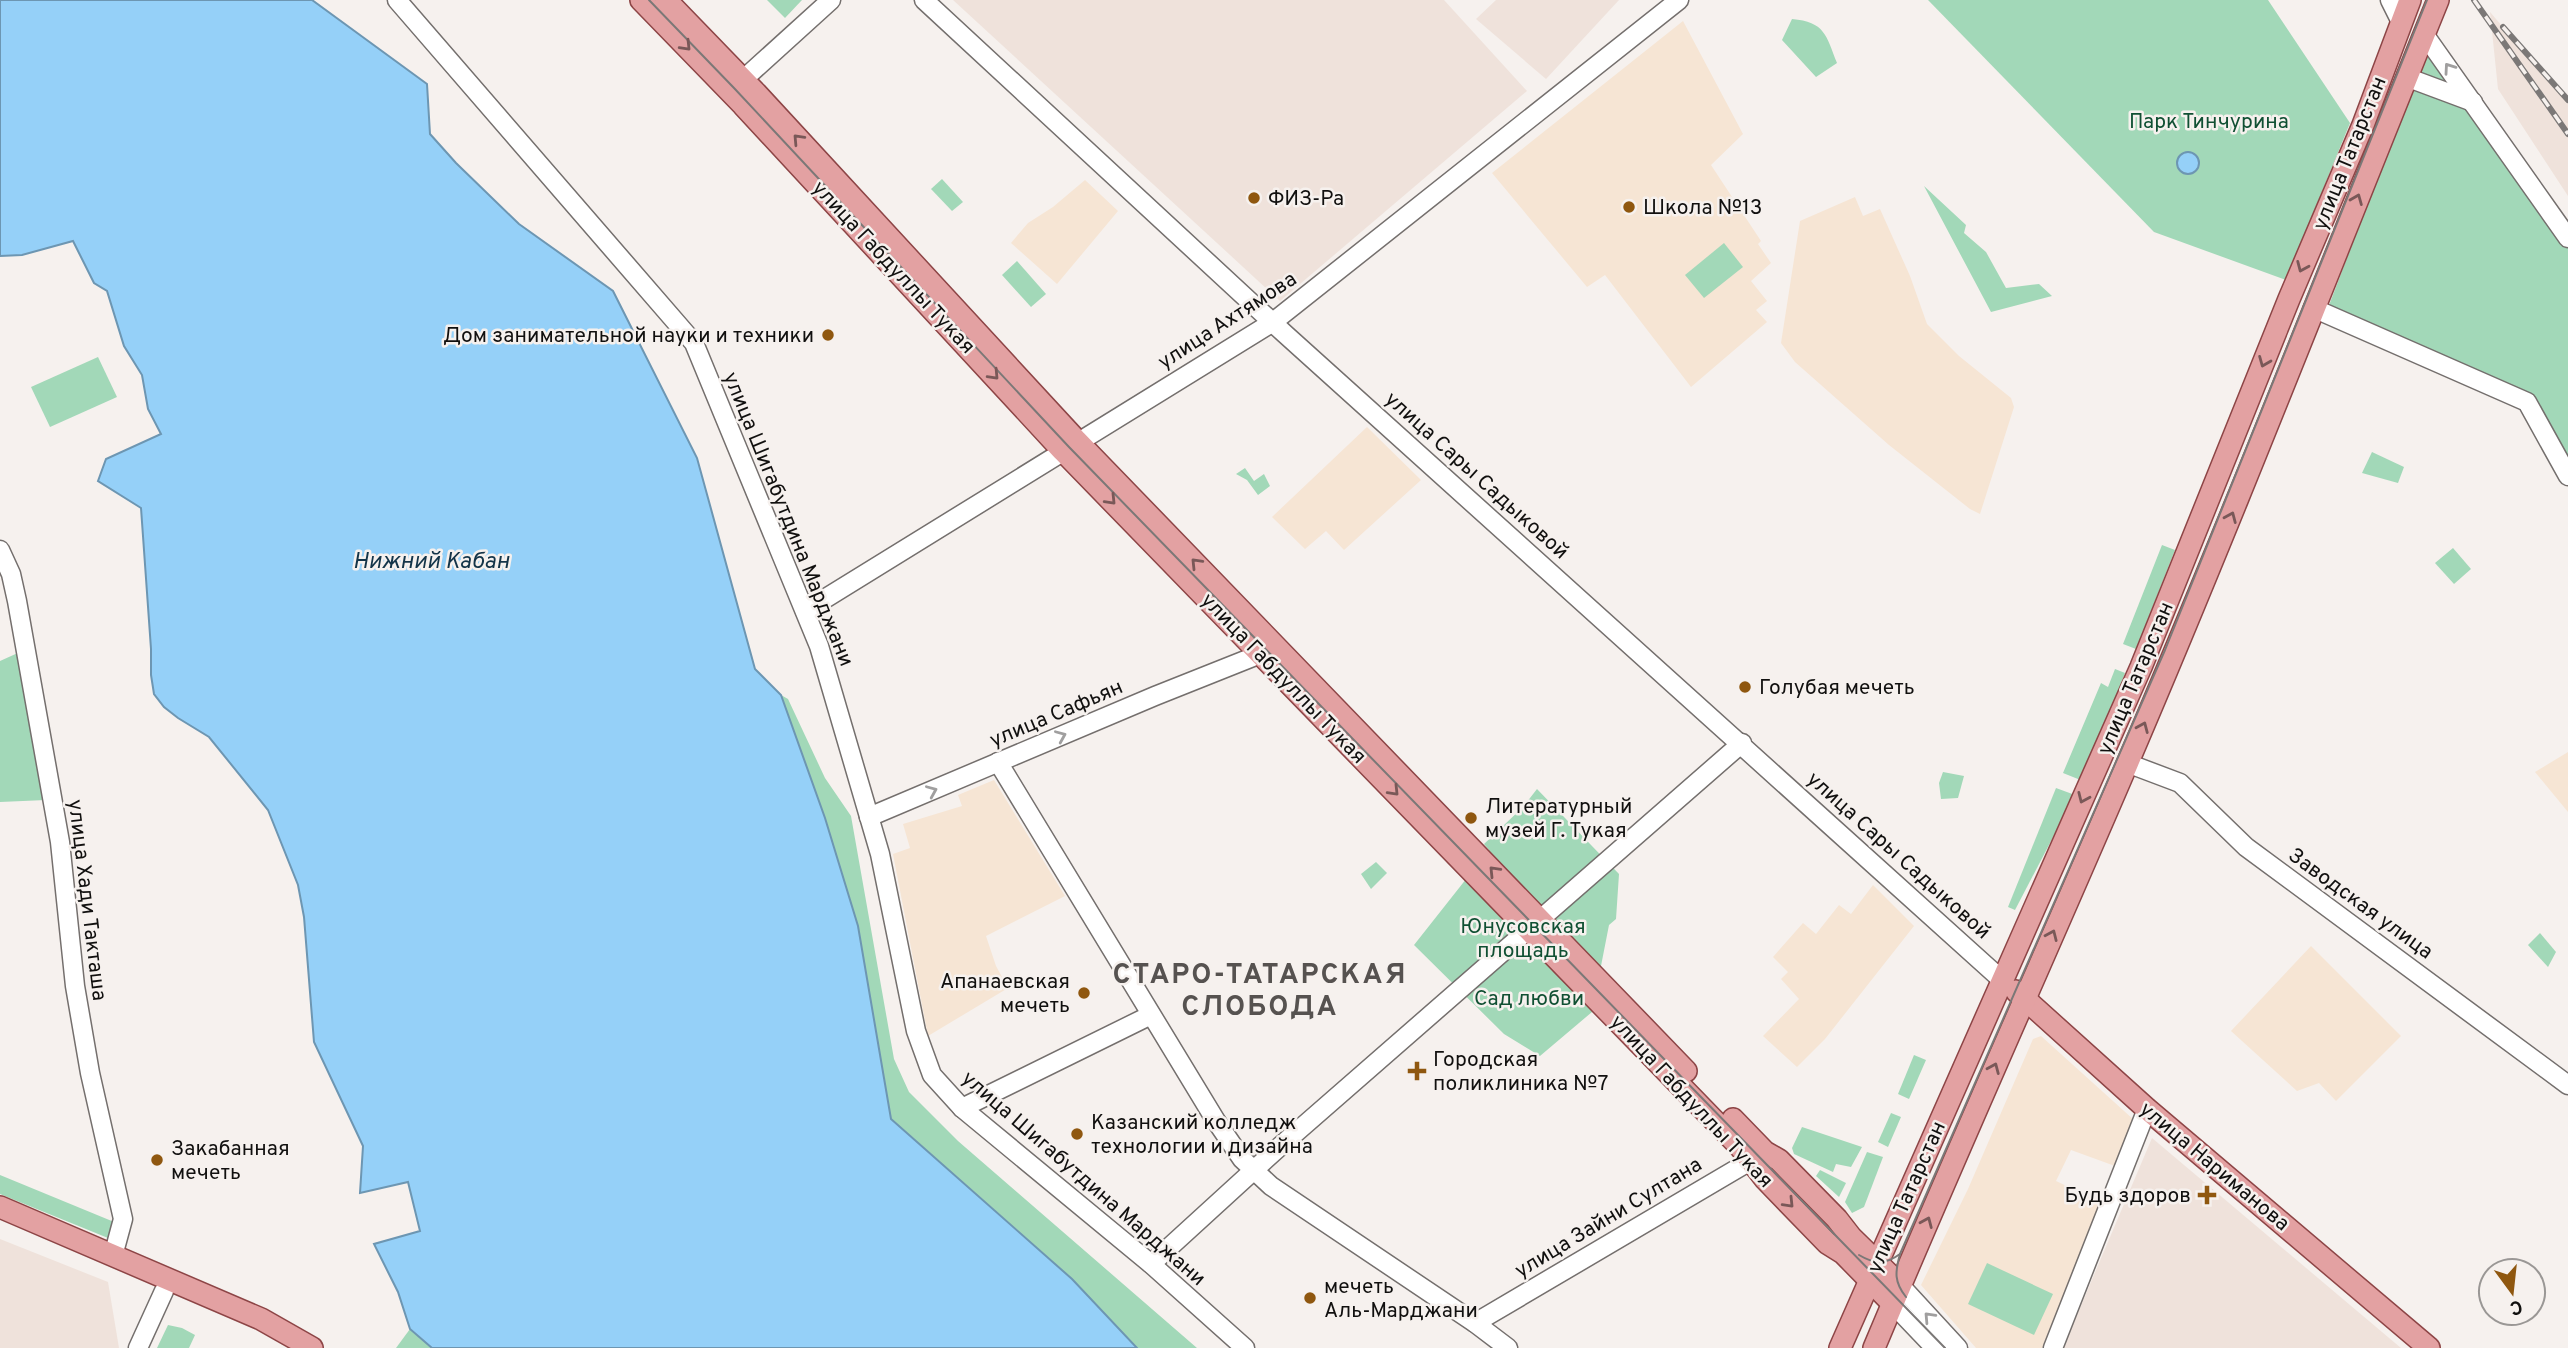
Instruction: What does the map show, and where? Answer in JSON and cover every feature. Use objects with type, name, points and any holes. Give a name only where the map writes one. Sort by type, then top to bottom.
[{"type":"main road","name":"улица Габдуллы Тукая","points":[[641,0],[737,86]]},
{"type":"main road","name":"улица Габдуллы Тукая","points":[[666,0],[737,86],[1070,446],[1758,1156],[1765,1180],[1828,1243],[1873,1271],[1896,1294]]},
{"type":"main road","name":"улица Татарстан","points":[[1840,1348],[2141,667],[2289,299],[2363,125],[2410,0]]},
{"type":"main road","name":"улица Татарстан","points":[[1874,1348],[2253,464],[2438,0]]},
{"type":"main road","points":[[2401,22],[2424,34]]},
{"type":"main road","points":[[2401,22],[2409,71]]},
{"type":"main road","points":[[2289,299],[2313,308]]},
{"type":"main road","name":"улица Нариманова","points":[[2003,981],[2147,1109],[2429,1348]]},
{"type":"main road","points":[[0,1207],[261,1319],[312,1348]]},
{"type":"main road","points":[[0,1221],[256,1331],[288,1348]]},
{"type":"street","name":"улица Шигабутдина Марджани","points":[[397,0],[694,343],[819,646],[880,854],[922,1052],[932,1075],[962,1108],[1151,1264],[1245,1348]]},
{"type":"street","points":[[737,86],[831,0]]},
{"type":"street","name":"улица Сары Садыковой","points":[[923,0],[1273,322],[2003,981]]},
{"type":"street","points":[[2390,0],[2401,22]]},
{"type":"street","name":"улица Ахтямова","points":[[805,611],[1273,322],[1674,1]]},
{"type":"street","points":[[2424,34],[2568,238]]},
{"type":"street","points":[[2409,71],[2414,80],[2473,103]]},
{"type":"street","points":[[2313,308],[2527,402],[2568,476]]},
{"type":"street","name":"улица Хади Такташа","points":[[0,550],[11,574],[17,601],[60,842],[75,986],[90,1073],[124,1219],[113,1256]]},
{"type":"street","name":"улица Сафьян","points":[[869,817],[1270,651]]},
{"type":"street","points":[[1151,1264],[1252,1171],[1742,743]]},
{"type":"street","points":[[998,762],[1216,1122],[1252,1171],[1508,1348]]},
{"type":"street","name":"Заводская улица","points":[[2127,763],[2180,783],[2246,847],[2568,1084]]},
{"type":"street","points":[[962,1108],[1151,1014]]},
{"type":"street","points":[[2053,1348],[2147,1109]]},
{"type":"street","name":"улица Зайни Султана","points":[[1475,1323],[1758,1156]]},
{"type":"street","points":[[138,1348],[164,1291]]},
{"type":"street","name":"улица Габдуллы Тукая","points":[[1896,1294],[1936,1348]]},
{"type":"street","name":"улица Габдуллы Тукая","points":[[1896,1294],[1958,1348]]},
{"type":"shaded area","points":[[953,0],[1444,0],[1527,91],[1280,301]]},
{"type":"shaded area","points":[[1496,0],[1619,0],[1546,79],[1476,19]]},
{"type":"shaded area","points":[[2490,12],[2545,76],[2568,95],[2568,196],[2498,89]]},
{"type":"shaded area","name":"Школа №13","points":[[1683,21],[1743,134],[1711,165],[1761,241],[1758,244],[1771,263],[1751,281],[1767,301],[1756,310],[1767,322],[1691,387],[1605,275],[1587,287],[1492,173]]},
{"type":"shaded area","points":[[1085,180],[1118,211],[1057,284],[1011,243],[1028,223],[1053,207]]},
{"type":"shaded area","points":[[1855,197],[1863,216],[1880,209],[1910,276],[1927,324],[1959,356],[2011,398],[2014,407],[1980,514],[1889,445],[1795,362],[1781,343],[1800,221]]},
{"type":"shaded area","points":[[1367,427],[1421,480],[1344,550],[1326,531],[1305,549],[1272,517]]},
{"type":"shaded area","points":[[2568,752],[2568,812],[2535,772]]},
{"type":"shaded area","points":[[994,780],[1065,896],[986,936],[996,966],[1008,988],[928,1036],[893,854],[910,848],[903,824],[962,806],[958,795]]},
{"type":"shaded area","points":[[1873,885],[1914,926],[1825,1039],[1797,1067],[1763,1036],[1799,999],[1781,979],[1788,972],[1773,957],[1803,923],[1816,934],[1839,905],[1851,914]]},
{"type":"shaded area","points":[[2311,946],[2401,1036],[2336,1101],[2319,1083],[2297,1091],[2231,1031]]},
{"type":"shaded area","points":[[2041,1036],[2134,1120],[2115,1166],[2071,1150],[2056,1181],[2101,1202],[2042,1348],[1976,1348],[1921,1285],[1968,1189],[2033,1039]]},
{"type":"shaded area","points":[[2152,1138],[2401,1348],[2063,1348]]},
{"type":"shaded area","points":[[0,1239],[108,1282],[119,1348],[0,1348]]},
{"type":"green space","points":[[767,0],[802,0],[785,18]]},
{"type":"green space","name":"Парк Тинчурина","points":[[1928,0],[2268,0],[2350,123],[2286,280],[2154,232]]},
{"type":"green space","points":[[1792,19],[1818,27],[1827,38],[1837,63],[1816,77],[1782,40]]},
{"type":"green space","points":[[2427,47],[2568,247],[2568,464],[2530,396],[2328,308]]},
{"type":"green space","points":[[942,179],[963,202],[952,211],[931,189]]},
{"type":"green space","points":[[1924,186],[1966,225],[1964,233],[1986,252],[2006,288],[2039,284],[2052,296],[1991,312]]},
{"type":"green space","points":[[1724,243],[1743,267],[1704,298],[1685,275]]},
{"type":"green space","points":[[1017,261],[1046,294],[1031,307],[1002,275]]},
{"type":"green space","points":[[98,357],[117,397],[50,427],[31,387]]},
{"type":"green space","points":[[2372,452],[2404,467],[2398,483],[2362,473]]},
{"type":"green space","points":[[1245,468],[1254,481],[1264,474],[1270,486],[1258,495],[1247,480],[1236,474]]},
{"type":"green space","points":[[2162,545],[2175,550],[2136,649],[2123,644]]},
{"type":"green space","points":[[2453,548],[2471,569],[2454,584],[2435,563]]},
{"type":"green space","points":[[20,652],[46,800],[0,802],[0,661]]},
{"type":"green space","points":[[2115,669],[2125,673],[2083,781],[2063,773],[2101,683],[2108,687]]},
{"type":"green space","points":[[781,695],[788,699],[825,778],[851,816],[894,1059],[909,1092],[958,1141],[1197,1348],[1137,1348],[1072,1279],[891,1119],[858,926],[825,818]]},
{"type":"green space","points":[[1943,772],[1964,776],[1958,798],[1941,799],[1939,783]]},
{"type":"green space","points":[[2056,788],[2075,795],[2015,910],[2008,907]]},
{"type":"green space","name":"Юнусовская площадь","points":[[1537,789],[1619,874],[1616,919],[1609,925],[1592,1012],[1540,1056],[1504,1034],[1414,945],[1489,850],[1484,844],[1523,807]]},
{"type":"green space","points":[[1376,862],[1387,873],[1371,889],[1361,874]]},
{"type":"green space","points":[[2540,933],[2556,952],[2548,967],[2528,945]]},
{"type":"green space","points":[[1914,1055],[1926,1060],[1909,1099],[1898,1094]]},
{"type":"green space","points":[[1891,1113],[1901,1117],[1888,1147],[1878,1142]]},
{"type":"green space","points":[[1802,1127],[1862,1147],[1851,1167],[1836,1164],[1833,1172],[1794,1154],[1792,1148]]},
{"type":"green space","points":[[1867,1152],[1883,1157],[1864,1207],[1852,1213],[1845,1202]]},
{"type":"green space","points":[[1820,1170],[1846,1183],[1839,1197],[1816,1176]]},
{"type":"green space","points":[[0,1175],[119,1224],[115,1234],[108,1238],[0,1194]]},
{"type":"green space","points":[[1987,1263],[2053,1294],[2034,1335],[1968,1304]]},
{"type":"green space","points":[[168,1325],[195,1335],[189,1348],[157,1348]]},
{"type":"green space","points":[[410,1329],[432,1348],[396,1348]]},
{"type":"water","name":"Нижний Кабан","points":[[0,0],[312,0],[427,84],[430,134],[456,163],[519,224],[613,291],[697,458],[755,669],[781,695],[825,818],[858,926],[891,1119],[1072,1279],[1137,1348],[432,1348],[410,1329],[398,1292],[374,1244],[420,1231],[408,1182],[360,1193],[363,1146],[314,1042],[304,917],[298,885],[268,810],[209,737],[178,718],[164,707],[154,694],[141,508],[98,481],[106,459],[161,434],[148,409],[142,375],[124,346],[107,291],[94,283],[73,241],[22,255],[0,256]]},
{"type":"water","points":[[2188,152],[2196,155],[2199,163],[2196,171],[2188,174],[2180,171],[2177,163],[2180,155]]},
{"type":"tram line","points":[[649,0],[1069,447],[1945,1348]]},
{"type":"tram line","points":[[1906,1297],[1897,1277],[1900,1254],[2165,650],[2427,0]]},
{"type":"tram line","points":[[1859,1255],[1880,1262],[1900,1254]]},
{"type":"railway","points":[[2474,0],[2568,134]]},
{"type":"railway","points":[[2503,27],[2568,100]]},
{"type":"place","name":"ФИЗ-Ра","points":[[1254,198]]},
{"type":"place","name":"Школа №13","points":[[1629,207]]},
{"type":"place","name":"Дом занимательной науки и техники","points":[[828,335]]},
{"type":"place","name":"Голубая мечеть","points":[[1745,687]]},
{"type":"place","name":"Литературный музей Г. Тукая","points":[[1471,818]]},
{"type":"place","name":"Апанаевская мечеть","points":[[1084,993]]},
{"type":"place","name":"Городская поликлиника №7","points":[[1417,1071]]},
{"type":"place","name":"Казанский колледж технологии и дизайна","points":[[1077,1134]]},
{"type":"place","name":"Закабанная мечеть","points":[[157,1160]]},
{"type":"place","name":"Будь здоров","points":[[2207,1195]]},
{"type":"place","name":"мечеть Аль-Марджани","points":[[1310,1298]]},
{"type":"district","name":"СТАРО-ТАТАРСКАЯ СЛОБОДА","points":[[1260,989]]},
{"type":"park label","name":"Сад любви","points":[[1529,998]]}]
